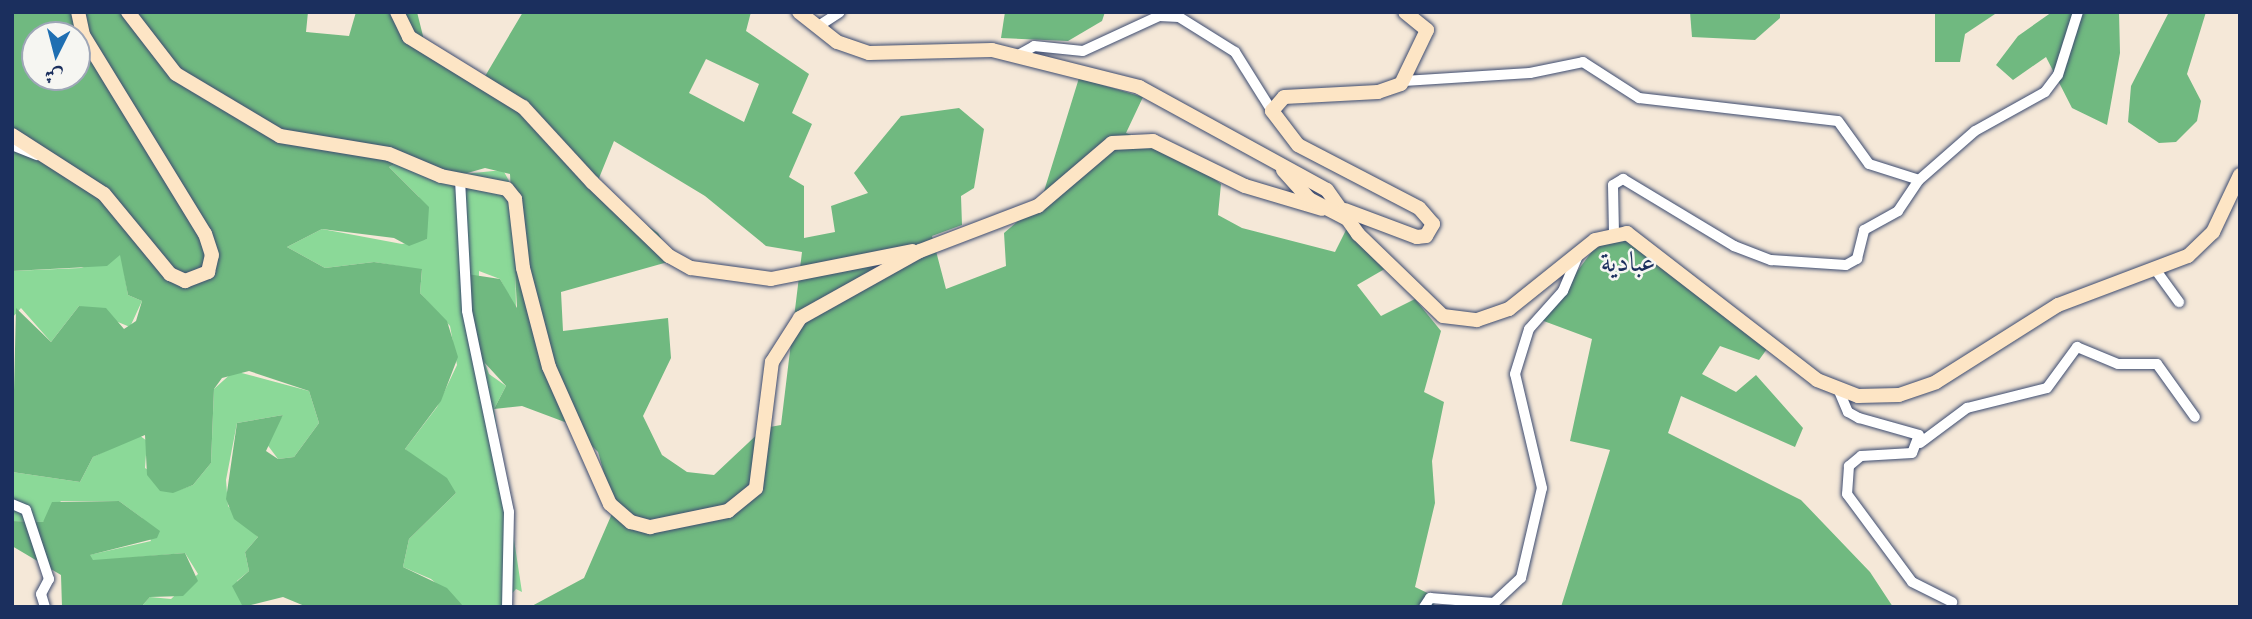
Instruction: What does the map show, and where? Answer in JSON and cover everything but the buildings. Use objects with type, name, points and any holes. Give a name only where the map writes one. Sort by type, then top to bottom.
[{"type":"street","points":[[12,135],[104,194],[170,274],[185,281],[208,272],[212,256],[205,234],[83,35],[78,12]]},
{"type":"street","points":[[128,12],[176,74],[280,136],[389,154],[460,180],[502,186],[515,200],[526,278],[549,368],[610,504],[631,523],[650,527],[729,510],[748,498],[761,476],[772,362],[788,331],[814,307],[920,251],[1023,215],[1100,150],[1125,139],[1153,141],[1245,186],[1417,237],[1426,236],[1433,224],[1419,208],[1298,145],[1272,111],[1236,52],[1179,17],[1159,16],[1083,51],[1034,46],[1018,55]]},
{"type":"street","points":[[397,12],[409,37],[523,107],[600,190],[669,256],[691,268],[771,279],[920,251]]},
{"type":"street","points":[[799,12],[817,27],[869,53],[946,48],[1018,55],[1139,87],[1280,167],[1328,190],[1424,304],[1461,320],[1509,309],[1578,255],[1615,233],[1636,237],[1839,391],[1879,398],[1936,382],[2058,305],[2155,269],[2202,245],[2240,175]]},
{"type":"street","points":[[817,27],[840,12]]},
{"type":"street","points":[[1404,80],[1427,30],[1405,12]]},
{"type":"street","points":[[1615,233],[1613,185],[1623,179],[1734,246],[1772,260],[1846,265],[1857,259],[1864,230],[1898,211],[1919,180],[1975,131],[2045,92],[2058,75],[2078,12]]},
{"type":"street","points":[[1272,111],[1284,97],[1378,92],[1404,80],[1530,73],[1583,62],[1639,98],[1838,121],[1869,164],[1919,180]]},
{"type":"street","points":[[12,145],[33,156],[42,153]]},
{"type":"street","points":[[1280,167],[1322,209]]},
{"type":"street","points":[[460,180],[467,311],[509,512],[507,607]]},
{"type":"street","points":[[1424,607],[1430,598],[1494,603],[1521,578],[1542,488],[1515,374],[1529,329],[1563,290],[1578,255]]},
{"type":"street","points":[[2155,269],[2179,302]]},
{"type":"street","points":[[1952,602],[1912,582],[1847,494],[1849,466],[1861,456],[1912,453],[1920,443],[1967,408],[2047,388],[2077,347],[2118,364],[2157,363],[2195,417]]},
{"type":"street","points":[[1839,391],[1848,412],[1907,429],[1920,443]]},
{"type":"street","points":[[12,504],[26,510],[49,579],[41,594],[45,607]]},
{"type":"green space","points":[[12,12],[308,12],[306,32],[349,36],[356,12],[417,12],[424,40],[481,83],[523,12],[751,12],[746,31],[809,74],[792,113],[812,124],[789,177],[804,186],[804,238],[835,232],[831,206],[868,193],[854,173],[901,116],[959,108],[984,129],[974,188],[961,196],[962,225],[932,236],[946,289],[1006,266],[1004,233],[1041,201],[1079,78],[1143,97],[1126,133],[1181,154],[1221,184],[1218,215],[1242,228],[1335,252],[1350,222],[1395,263],[1357,285],[1381,316],[1415,299],[1441,331],[1424,392],[1444,402],[1432,461],[1435,503],[1415,587],[1440,599],[1431,607],[530,607],[584,578],[614,509],[598,452],[570,424],[522,406],[494,409],[506,386],[483,361],[470,322],[467,274],[500,279],[517,308],[510,174],[485,168],[457,176],[402,160],[389,167],[429,207],[427,239],[409,246],[394,238],[322,229],[287,247],[325,268],[374,262],[422,269],[420,293],[447,321],[458,357],[441,401],[405,449],[447,478],[456,493],[409,539],[403,567],[447,588],[464,607],[307,607],[283,597],[243,607],[232,586],[249,571],[245,552],[258,537],[234,519],[226,499],[237,423],[283,415],[266,451],[278,459],[294,457],[319,423],[309,391],[249,371],[222,378],[214,389],[211,463],[193,485],[173,493],[160,491],[147,475],[145,435],[93,457],[80,482],[12,472],[16,308],[51,342],[79,306],[106,308],[124,329],[136,321],[142,301],[128,295],[120,255],[107,266],[12,271]],"holes":[[[706,59],[759,84],[744,122],[689,93]],[[614,141],[705,196],[766,246],[802,252],[781,425],[764,428],[714,475],[687,472],[662,455],[643,416],[671,358],[668,318],[563,331],[561,292],[675,260],[658,233],[595,188]]]},
{"type":"green space","points":[[1005,12],[1105,12],[1102,21],[1068,41],[1001,38]]},
{"type":"green space","points":[[1690,12],[1780,12],[1780,18],[1755,40],[1692,37]]},
{"type":"green space","points":[[1935,12],[1998,12],[1965,34],[1960,62],[1935,62]]},
{"type":"green space","points":[[2052,12],[2119,12],[2120,53],[2107,125],[2072,108],[2046,57],[2013,80],[1996,65],[2018,36]]},
{"type":"green space","points":[[2169,12],[2206,12],[2187,74],[2201,101],[2197,121],[2176,142],[2159,143],[2128,122],[2131,86]]},
{"type":"green space","points":[[402,160],[464,174],[503,170],[514,190],[516,309],[500,279],[479,271],[478,345],[489,374],[506,386],[494,409],[522,592],[516,589],[500,607],[464,607],[431,579],[403,567],[409,539],[456,493],[405,449],[437,407],[457,365],[450,326],[420,293],[422,270],[374,262],[325,268],[287,247],[322,229],[402,244],[427,239],[419,197],[389,167]]},
{"type":"green space","points":[[1619,236],[1772,342],[1759,360],[1720,346],[1702,374],[1736,392],[1756,375],[1803,428],[1795,447],[1681,396],[1668,433],[1801,500],[1870,572],[1893,607],[1561,607],[1610,450],[1570,441],[1592,339],[1541,320],[1593,250]]},
{"type":"green space","points":[[121,254],[128,295],[142,301],[130,327],[79,306],[51,342],[21,308],[12,318],[12,271],[81,268]]},
{"type":"green space","points":[[234,371],[309,391],[319,423],[294,457],[278,459],[266,443],[283,415],[237,423],[226,480],[228,506],[258,537],[245,552],[249,571],[237,581],[243,607],[141,607],[150,597],[171,599],[198,574],[185,553],[93,561],[89,555],[151,541],[142,518],[119,501],[61,501],[43,522],[12,521],[12,472],[80,482],[93,457],[139,435],[147,441],[145,468],[179,490],[193,485],[211,463],[214,389]]},
{"type":"green space","points":[[119,501],[160,531],[157,538],[90,555],[93,560],[185,553],[198,581],[183,596],[150,597],[141,607],[62,607],[61,575],[12,546],[12,521],[43,522],[52,502]]},
{"type":"district","name":"عبادية","points":[[1628,263]]}]
